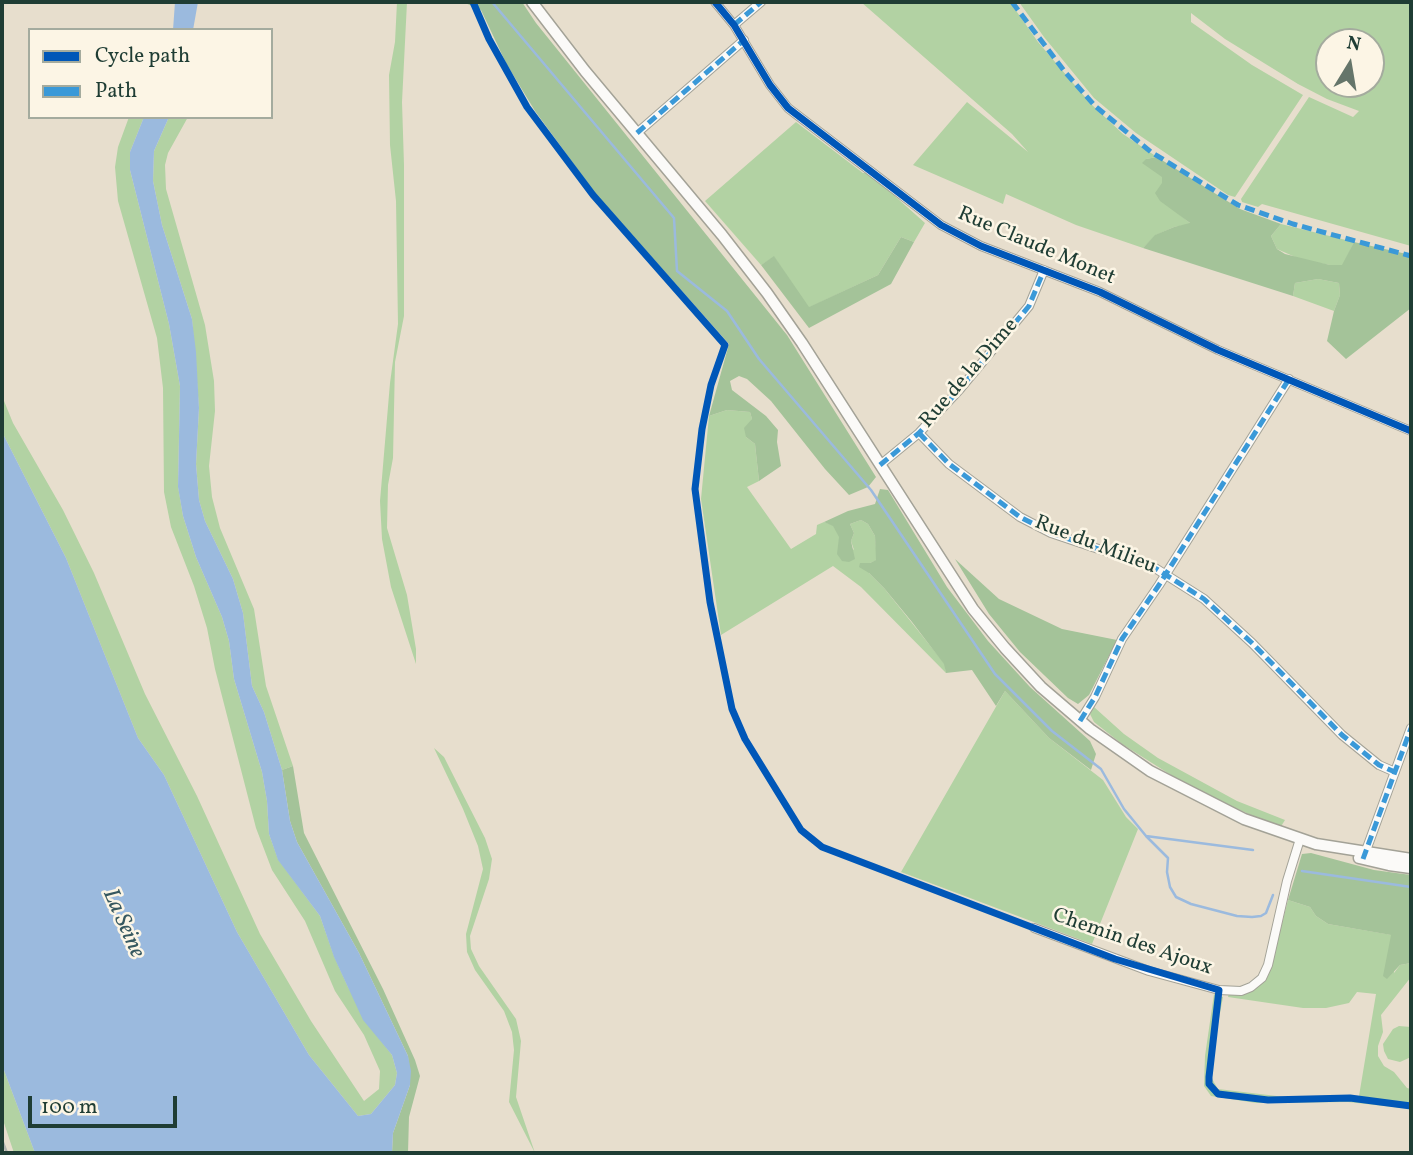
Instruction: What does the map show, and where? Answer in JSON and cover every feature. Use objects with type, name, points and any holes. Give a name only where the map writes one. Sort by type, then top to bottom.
[{"type":"main road","points":[[532,2],[585,71],[767,293],[956,584],[980,619],[1022,667],[1080,721],[1125,755],[1175,785],[1244,819],[1300,839],[1411,868]]},
{"type":"main road","points":[[1364,856],[1411,859]]},
{"type":"street","name":"Rue Claude Monet","points":[[715,2],[734,25],[770,85],[788,108],[941,225],[981,246],[1100,292],[1218,350],[1411,431]]},
{"type":"street","points":[[734,25],[761,2]]},
{"type":"street","points":[[637,132],[744,40]]},
{"type":"street","name":"Rue de la Dime","points":[[880,465],[919,433],[1028,306],[1044,270]]},
{"type":"street","points":[[1080,721],[1095,697],[1122,639],[1289,379]]},
{"type":"street","name":"Rue du Milieu","points":[[919,433],[949,464],[1020,517],[1051,533],[1166,573],[1204,599],[1235,626],[1342,735],[1379,765],[1395,772]]},
{"type":"street","points":[[1364,856],[1411,728]]},
{"type":"street","name":"Chemin des Ajoux","points":[[1034,928],[1149,971],[1219,990],[1241,991],[1262,978],[1268,965],[1287,881],[1300,839]]},
{"type":"green space","points":[[397,2],[407,2],[402,102],[404,316],[395,362],[393,458],[388,485],[387,528],[407,595],[416,664],[391,587],[382,539],[380,501],[398,324],[396,201],[390,145],[389,75],[395,42]]},
{"type":"green space","points":[[463,2],[522,2],[536,23],[787,335],[876,477],[868,487],[849,495],[771,401],[747,379],[739,376],[730,381],[732,390],[766,416],[778,430],[781,466],[759,481],[755,444],[746,437],[744,428],[752,419],[750,412],[727,410],[709,416],[729,344],[595,193],[535,111],[506,63],[481,10]]},
{"type":"green space","points":[[861,2],[1010,2],[1038,42],[1091,104],[1123,134],[1157,157],[1146,159],[1162,176],[1179,214],[1191,224],[1174,227],[1156,235],[1143,248],[1076,225],[1006,194],[1003,204],[913,165],[967,102],[1028,152],[1012,134]]},
{"type":"green space","points":[[1019,2],[1411,2],[1411,246],[1262,204],[1258,207],[1242,202],[1241,199],[1309,97],[1353,117],[1359,111],[1325,98],[1385,98],[1385,28],[1315,28],[1315,93],[1225,39],[1191,13],[1191,22],[1252,65],[1303,95],[1235,197],[1228,195],[1136,133],[1094,98]]},
{"type":"green space","points":[[128,119],[143,119],[130,152],[130,170],[169,324],[180,386],[178,486],[183,516],[229,641],[234,679],[262,772],[269,834],[278,859],[320,916],[348,987],[392,1055],[397,1073],[395,1085],[371,1114],[358,1116],[309,1055],[237,932],[164,775],[138,738],[66,558],[2,432],[2,396],[13,423],[63,510],[94,573],[145,694],[197,796],[260,934],[311,1021],[364,1101],[379,1089],[380,1071],[364,1035],[335,991],[305,921],[272,870],[256,828],[207,628],[171,527],[164,492],[163,388],[157,338],[118,201],[115,167],[118,147]]},
{"type":"green space","points":[[168,119],[187,119],[168,153],[165,165],[166,189],[205,325],[214,381],[215,411],[209,466],[212,497],[220,528],[254,609],[266,686],[293,766],[282,770],[264,712],[252,686],[243,613],[233,579],[205,521],[199,500],[196,464],[199,408],[192,319],[162,225],[153,181],[154,151]]},
{"type":"green space","points":[[796,122],[863,173],[869,173],[925,223],[914,242],[901,237],[878,275],[808,308],[774,257],[761,265],[705,201]]},
{"type":"green space","points":[[1157,157],[1240,209],[1281,224],[1271,236],[1277,249],[1285,254],[1330,265],[1342,265],[1354,242],[1411,255],[1411,308],[1346,359],[1327,341],[1340,295],[1339,283],[1318,279],[1295,283],[1293,296],[1143,248],[1155,235],[1190,223],[1160,201],[1155,193],[1162,183],[1162,177],[1142,163],[1146,159]]},
{"type":"green space","points":[[1281,224],[1354,242],[1343,265],[1302,260],[1277,249],[1271,236]]},
{"type":"green space","points":[[901,237],[914,242],[891,284],[809,328],[761,265],[774,256],[809,307],[878,275]]},
{"type":"green space","points":[[1318,279],[1339,283],[1340,295],[1334,311],[1293,296],[1295,283]]},
{"type":"green space","points":[[727,410],[750,412],[752,419],[746,437],[755,444],[759,481],[747,487],[791,549],[816,534],[817,525],[824,522],[833,525],[840,537],[854,550],[851,541],[854,533],[850,524],[861,520],[868,524],[875,536],[877,560],[870,563],[869,573],[945,664],[946,673],[861,587],[833,566],[721,635],[701,499],[709,416]]},
{"type":"green space","points":[[880,489],[888,490],[947,587],[988,641],[1030,687],[1090,741],[1096,754],[1091,770],[1049,738],[1005,691],[996,706],[972,670],[946,673],[944,664],[912,622],[884,588],[859,567],[860,563],[876,560],[875,536],[868,524],[861,520],[850,524],[854,533],[851,541],[855,559],[842,561],[837,554],[839,537],[833,526],[824,522],[848,511],[875,504]]},
{"type":"green space","points":[[955,559],[999,599],[1062,629],[1117,640],[1089,695],[1078,704],[1068,698],[1020,652],[989,614]]},
{"type":"green space","points":[[1005,691],[1049,738],[1103,780],[1126,817],[1138,829],[1092,944],[901,872]]},
{"type":"green space","points":[[1094,707],[1124,734],[1158,758],[1237,801],[1285,820],[1280,828],[1193,789],[1122,744],[1094,722],[1090,714]]},
{"type":"green space","points":[[434,748],[444,757],[485,838],[492,859],[489,879],[470,936],[471,949],[479,966],[516,1019],[521,1041],[516,1097],[535,1153],[509,1102],[514,1050],[512,1032],[504,1011],[475,970],[467,952],[466,934],[483,869],[478,846]]},
{"type":"green space","points":[[293,766],[304,833],[383,989],[420,1076],[409,1117],[408,1153],[392,1153],[393,1133],[410,1085],[408,1056],[359,953],[297,842],[290,821],[282,770]]},
{"type":"green space","points":[[1311,853],[1374,870],[1411,875],[1411,963],[1400,965],[1387,979],[1383,976],[1391,935],[1328,924],[1316,916],[1310,907],[1288,900],[1302,854]]},
{"type":"green space","points":[[1288,900],[1310,907],[1316,916],[1328,924],[1392,935],[1394,973],[1400,965],[1411,963],[1411,977],[1381,1015],[1383,1032],[1378,1056],[1384,1066],[1411,1089],[1411,1109],[1348,1102],[1256,1103],[1211,1096],[1204,1086],[1205,1056],[1214,994],[1223,997],[1211,1077],[1218,1089],[1285,1097],[1359,1096],[1376,994],[1357,992],[1349,1003],[1326,1008],[1303,1008],[1228,997],[1229,993],[1261,983],[1270,970]]},
{"type":"green space","points":[[1399,1026],[1411,1027],[1411,1057],[1400,1062],[1388,1059],[1383,1044],[1393,1029]]},
{"type":"green space","points":[[2,1065],[35,1153],[14,1153],[2,1117]]},
{"type":"water","points":[[175,2],[198,2],[193,28],[173,28]]},
{"type":"water","name":"La Seine","points":[[143,119],[168,119],[154,151],[153,181],[162,225],[192,319],[199,408],[196,464],[199,500],[205,521],[233,579],[243,613],[252,686],[264,712],[282,770],[290,821],[297,842],[359,953],[408,1056],[410,1085],[393,1133],[392,1153],[35,1153],[2,1065],[2,432],[66,558],[138,738],[164,775],[237,932],[309,1055],[358,1116],[371,1114],[395,1085],[397,1073],[392,1055],[363,1020],[334,957],[320,916],[278,860],[269,834],[262,772],[234,679],[229,641],[183,516],[178,487],[180,386],[169,324],[130,170],[130,152]]},
{"type":"waterway","points":[[492,2],[674,218],[677,271],[727,311],[759,359],[871,490],[995,674],[1052,731],[1101,769],[1124,809],[1146,836],[1253,850]]},
{"type":"waterway","points":[[1146,836],[1168,858],[1170,887],[1176,897],[1191,904],[1237,916],[1252,917],[1266,913],[1273,895]]},
{"type":"waterway","points":[[1302,871],[1411,887]]},
{"type":"railway","points":[[2,1140],[7,1153]]},
{"type":"marked path","points":[[734,25],[761,2]]},
{"type":"marked path","points":[[1012,2],[1065,72],[1095,106],[1151,152],[1238,205],[1293,224],[1411,256]]},
{"type":"marked path","points":[[637,133],[744,40]]},
{"type":"marked path","points":[[880,465],[919,433],[960,389],[1029,306],[1044,270]]},
{"type":"marked path","points":[[1080,721],[1095,697],[1122,639],[1289,379]]},
{"type":"marked path","points":[[919,433],[949,464],[1020,517],[1051,533],[1155,568],[1204,599],[1252,643],[1342,735],[1379,765],[1395,772]]},
{"type":"marked path","points":[[1363,859],[1411,728]]},
{"type":"cycle path","points":[[473,2],[489,39],[527,107],[593,195],[725,345],[711,385],[702,429],[695,489],[710,602],[732,709],[745,739],[801,830],[822,847],[1115,959],[1219,990],[1209,1077],[1209,1084],[1218,1094],[1268,1100],[1350,1098],[1411,1106]]},
{"type":"cycle path","points":[[715,2],[734,25],[770,85],[788,108],[941,225],[981,246],[1100,292],[1218,350],[1411,431]]}]
